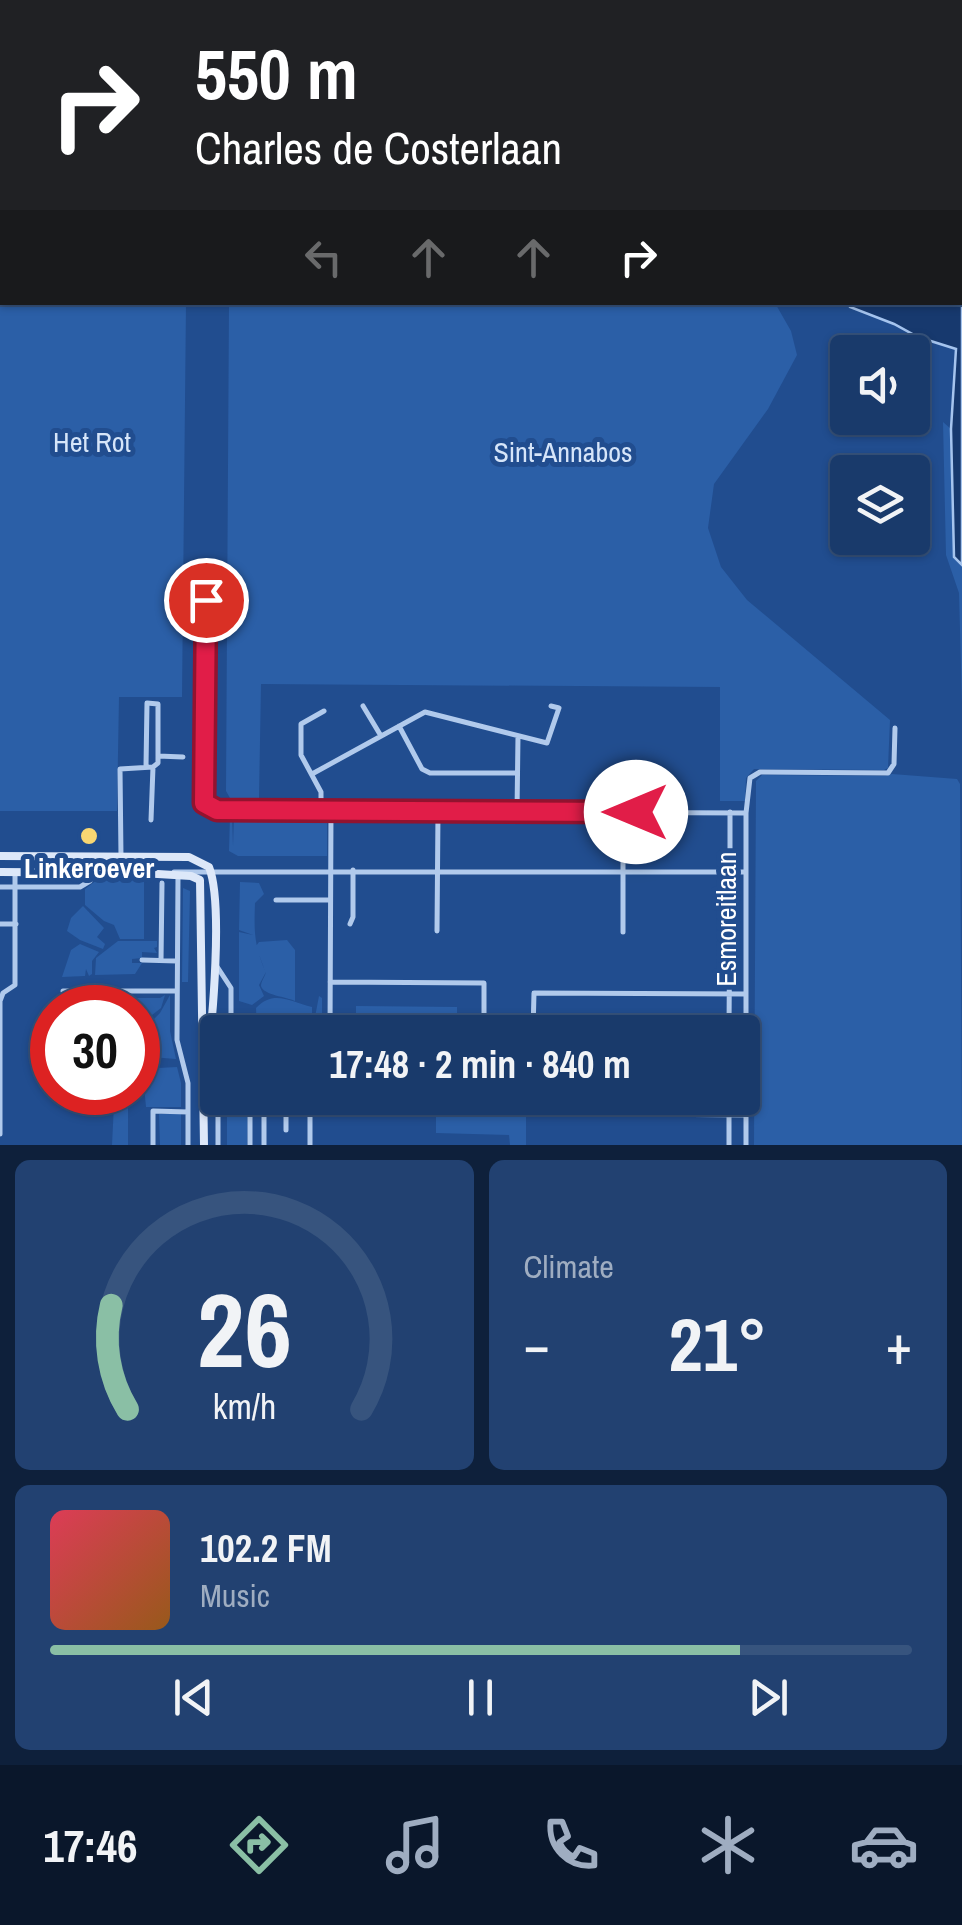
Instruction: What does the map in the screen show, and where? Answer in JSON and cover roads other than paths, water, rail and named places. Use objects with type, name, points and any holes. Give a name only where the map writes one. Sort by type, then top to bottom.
[{"type":"main road","points":[[0,856],[198,860],[208,870],[214,887],[211,1015]]},
{"type":"main road","points":[[0,872],[141,872],[196,877],[202,884],[200,1015]]},
{"type":"main road","points":[[204,1115],[204,1145]]},
{"type":"street","points":[[223,600],[206,600],[204,803],[228,813],[746,812],[748,782],[756,773],[888,773],[894,764],[894,728]]},
{"type":"street","points":[[121,857],[120,768],[150,767],[158,763],[158,704],[146,704],[150,767],[151,820]]},
{"type":"street","points":[[362,706],[380,736]]},
{"type":"street","points":[[312,774],[431,711],[544,744],[549,742],[559,708],[550,706]]},
{"type":"street","points":[[321,811],[321,792],[301,755],[301,724],[324,712]]},
{"type":"street","points":[[398,726],[422,770],[517,773]]},
{"type":"street","points":[[517,812],[518,736]]},
{"type":"street","points":[[158,756],[183,757]]},
{"type":"street","points":[[330,811],[330,1015]]},
{"type":"street","points":[[437,931],[438,812]]},
{"type":"street","points":[[623,812],[623,932]]},
{"type":"street","name":"Esmoreitlaan","points":[[730,812],[730,851]]},
{"type":"street","name":"Esmoreitlaan","points":[[746,812],[746,1015]]},
{"type":"street","points":[[171,857],[177,862],[178,1040],[188,1083],[188,1145]]},
{"type":"street","points":[[202,884],[208,870]]},
{"type":"street","points":[[176,874],[208,870],[746,872]]},
{"type":"street","points":[[350,924],[354,870]]},
{"type":"street","points":[[0,1134],[1,996],[15,985],[16,872]]},
{"type":"street","name":"Esmoreitlaan","points":[[730,872],[730,1015]]},
{"type":"street","points":[[0,887],[80,887],[90,881],[90,873]]},
{"type":"street","points":[[161,960],[162,883]]},
{"type":"street","points":[[276,900],[330,900]]},
{"type":"street","points":[[0,924],[16,924]]},
{"type":"street","points":[[142,960],[177,961]]},
{"type":"street","points":[[214,960],[231,988],[231,1015]]},
{"type":"street","points":[[330,982],[484,983],[484,1015]]},
{"type":"street","points":[[160,991],[177,991]]},
{"type":"street","points":[[533,1015],[534,992],[746,994]]},
{"type":"street","points":[[153,1145],[153,1111],[188,1112]]},
{"type":"street","points":[[218,1115],[218,1145]]},
{"type":"street","points":[[250,1115],[250,1145]]},
{"type":"street","points":[[264,1115],[264,1145]]},
{"type":"street","points":[[286,1115],[286,1130]]},
{"type":"street","points":[[310,1115],[310,1145]]},
{"type":"street","points":[[729,1115],[729,1145]]},
{"type":"street","name":"Esmoreitlaan","points":[[746,1115],[746,1145]]},
{"type":"place","name":"Linkeroever","points":[[89,836]]},
{"type":"park label","name":"Het Rot","points":[[92,442]]},
{"type":"park label","name":"Sint-Annabos","points":[[563,452]]}]
